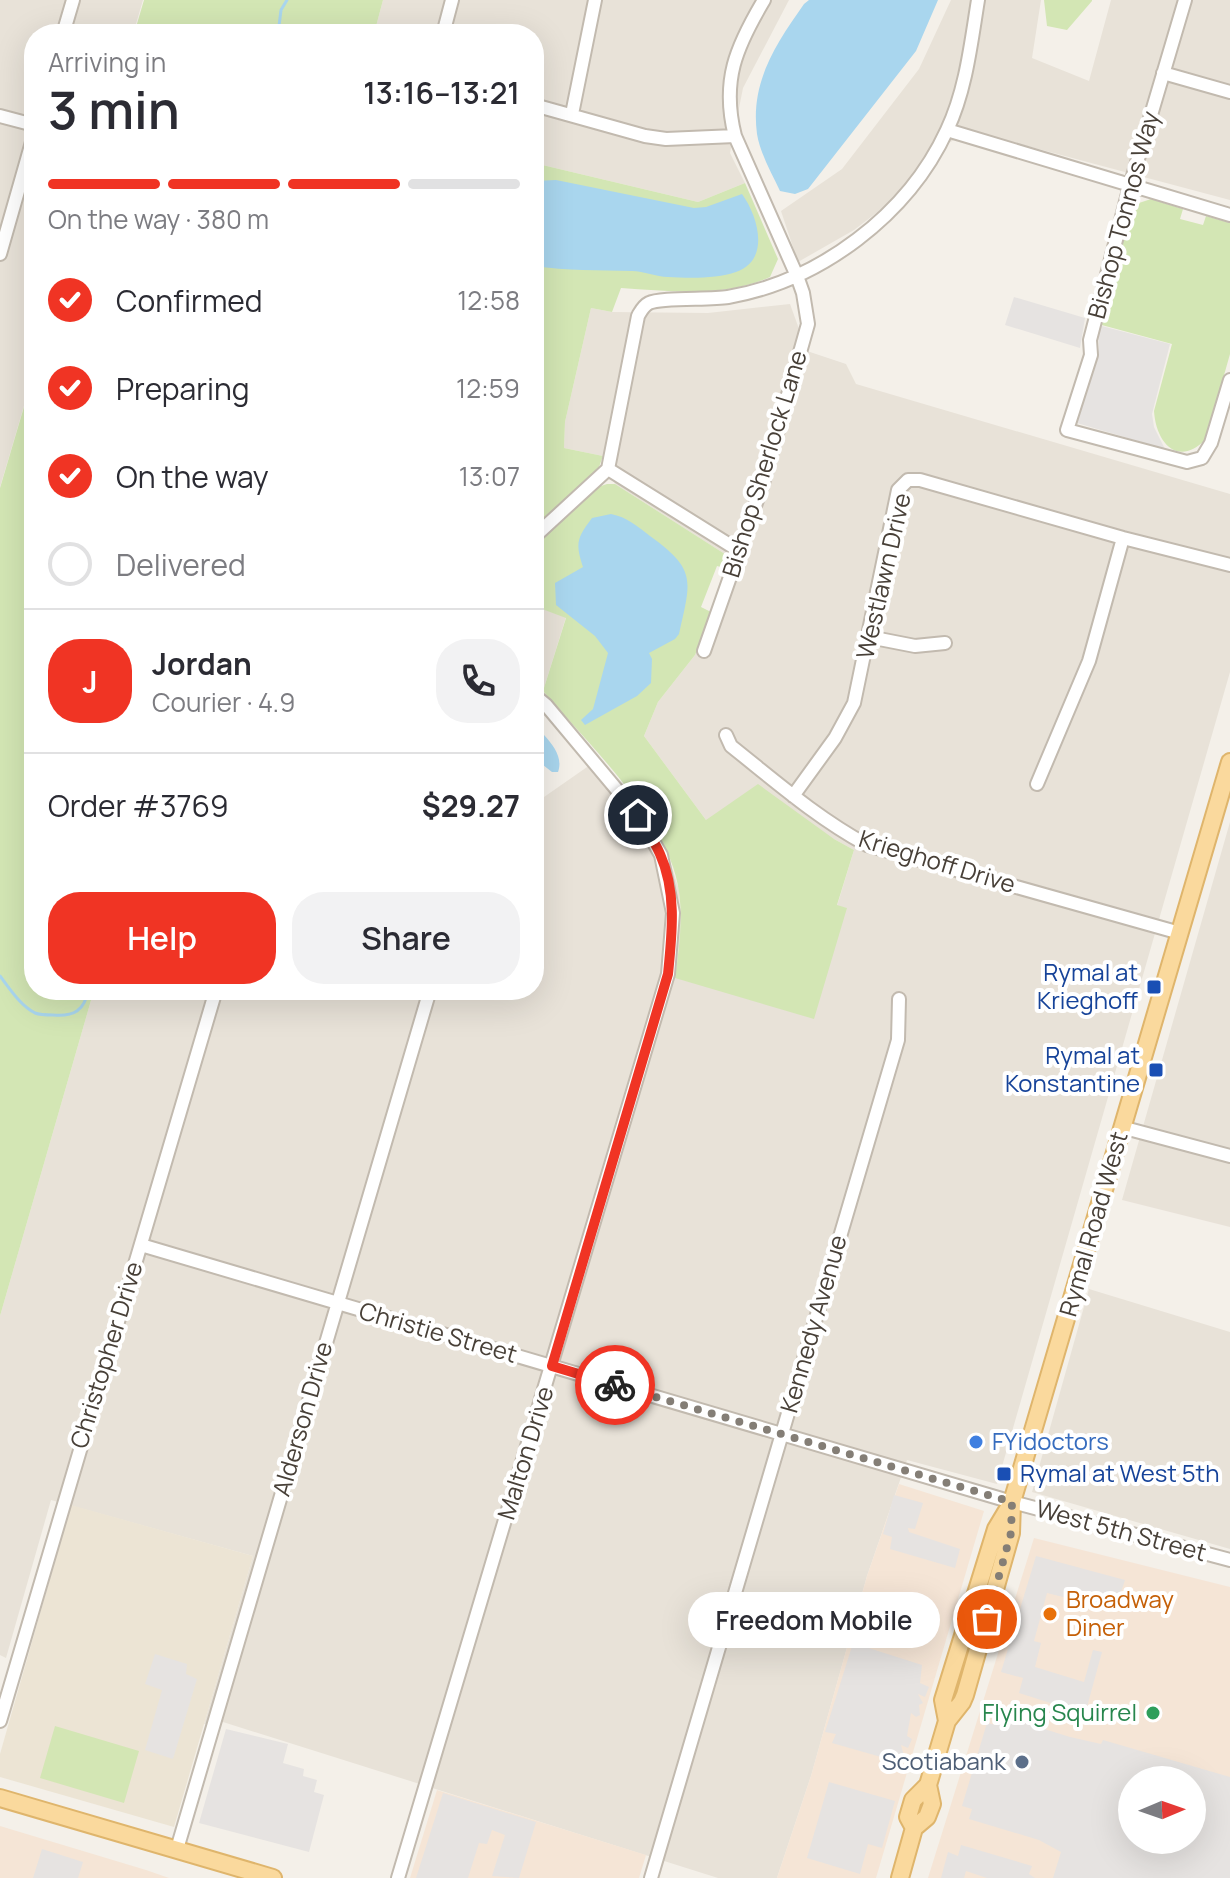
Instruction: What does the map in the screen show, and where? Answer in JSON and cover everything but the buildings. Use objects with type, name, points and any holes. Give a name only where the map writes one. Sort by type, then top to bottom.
[{"type":"main road","name":"Rymal Road West","points":[[900,1878],[914,1828],[927,1817],[932,1804],[928,1785],[947,1721],[943,1700],[996,1529],[1012,1502],[1230,762]]},
{"type":"main road","points":[[0,1798],[273,1878]]},
{"type":"street","points":[[66,24],[73,0]]},
{"type":"street","points":[[446,24],[452,0]]},
{"type":"street","points":[[572,114],[595,0]]},
{"type":"street","name":"Bishop Sherlock Lane","points":[[704,651],[741,552],[808,324],[797,276],[735,136],[729,114],[732,69],[743,36],[764,0]]},
{"type":"street","points":[[544,528],[608,469],[638,316],[643,307],[657,300],[690,301],[727,297],[797,276],[846,249],[922,175],[947,130],[964,79],[978,0]]},
{"type":"street","name":"Bishop Tonnos Way","points":[[1185,0],[1130,186],[1090,340],[1091,355],[1067,430],[1187,462],[1202,458],[1211,443],[1230,380]]},
{"type":"street","points":[[1163,73],[1230,92]]},
{"type":"street","points":[[544,107],[656,138],[735,136]]},
{"type":"street","points":[[0,116],[24,122]]},
{"type":"street","points":[[947,130],[1230,215]]},
{"type":"street","points":[[0,254],[24,170]]},
{"type":"street","points":[[608,469],[741,552]]},
{"type":"street","name":"Westlawn Drive","points":[[793,796],[835,738],[854,703],[898,490],[908,480],[920,480],[1230,565]]},
{"type":"street","points":[[1037,784],[1089,661],[1123,538]]},
{"type":"street","points":[[869,637],[915,646],[945,643]]},
{"type":"street","name":"Malton Drive","points":[[398,1878],[668,974],[673,913],[661,855],[638,815],[544,703]]},
{"type":"street","name":"Krieghoff Drive","points":[[726,735],[731,746],[793,796],[867,845],[1180,933]]},
{"type":"street","name":"Kennedy Avenue","points":[[651,1878],[898,1040],[899,999]]},
{"type":"street","name":"Christopher Drive","points":[[0,1721],[213,1000]]},
{"type":"street","name":"Alderson Drive","points":[[177,1849],[427,1000]]},
{"type":"street","points":[[1121,1127],[1230,1156]]},
{"type":"street","name":"Christie Street","points":[[141,1245],[1012,1502]]},
{"type":"street","name":"West 5th Street","points":[[1012,1502],[1230,1560]]},
{"type":"shaded area","points":[[0,0],[143,0],[136,24],[24,24],[24,406],[0,487]]},
{"type":"shaded area","points":[[383,0],[789,0],[743,88],[730,153],[745,183],[698,202],[544,165],[544,24],[377,24]]},
{"type":"shaded area","points":[[951,0],[1041,0],[1032,58],[1089,81],[1111,0],[1230,0],[1230,200],[971,131],[928,154],[892,201],[854,230],[798,262],[781,211],[842,169],[919,69]]},
{"type":"shaded area","points":[[1014,297],[1085,318],[1080,348],[1005,325]]},
{"type":"shaded area","points":[[790,304],[807,351],[846,364],[856,384],[1230,494],[1230,672],[997,1484],[907,1460],[867,1576],[811,1776],[777,1878],[718,1878],[223,1722],[204,1724],[253,1556],[51,1500],[6,1658],[0,1655],[0,1316],[91,1000],[544,1000],[544,797],[600,758],[647,814],[666,848],[679,890],[681,931],[675,978],[846,908],[837,906],[854,850],[834,839],[706,820],[644,736],[658,702],[695,655],[728,569],[728,556],[615,484],[603,456],[564,448],[565,422],[591,308],[612,312],[708,313]]},
{"type":"shaded area","points":[[1098,325],[1170,344],[1152,414],[1154,427],[1165,449],[1077,423],[1099,349]]},
{"type":"shaded area","points":[[544,609],[566,617],[544,688]]},
{"type":"shaded area","points":[[1230,822],[1230,1227],[1122,1200]]},
{"type":"shaded area","points":[[1089,1289],[1230,1332],[1230,1549],[1032,1492]]},
{"type":"shaded area","points":[[899,1484],[984,1511],[876,1878],[777,1878],[811,1776],[867,1576]]},
{"type":"shaded area","points":[[894,1495],[923,1503],[915,1529],[908,1528],[909,1532],[960,1549],[955,1568],[890,1549],[892,1537],[883,1534]]},
{"type":"shaded area","points":[[71,1505],[253,1556],[174,1827],[0,1777],[0,1754]]},
{"type":"shaded area","points":[[1034,1538],[1230,1587],[1230,1878],[928,1878]]},
{"type":"shaded area","points":[[1036,1556],[1125,1580],[1115,1610],[1047,1593],[1034,1641],[1041,1643],[1035,1667],[1084,1682],[1093,1650],[1102,1652],[1085,1714],[1019,1693],[1023,1678],[1001,1672]]},
{"type":"shaded area","points":[[853,1643],[922,1665],[920,1683],[929,1687],[925,1697],[918,1694],[923,1703],[919,1705],[920,1715],[916,1717],[911,1713],[907,1736],[912,1739],[908,1748],[901,1745],[904,1756],[894,1759],[891,1753],[888,1759],[832,1743],[836,1734],[825,1732]]},
{"type":"shaded area","points":[[155,1654],[187,1664],[186,1674],[197,1679],[173,1759],[145,1750],[162,1690],[145,1684]]},
{"type":"shaded area","points":[[999,1715],[1070,1737],[1101,1744],[1103,1740],[1192,1766],[1118,1766],[1118,1854],[1206,1854],[1206,1770],[1230,1777],[1230,1878],[1053,1878],[1061,1852],[1039,1840],[969,1819],[972,1809],[962,1806],[987,1723],[996,1725]]},
{"type":"shaded area","points":[[226,1729],[288,1744],[283,1763],[304,1769],[303,1776],[317,1780],[314,1792],[324,1795],[309,1852],[199,1823]]},
{"type":"shaded area","points":[[829,1782],[895,1801],[882,1848],[868,1844],[860,1874],[807,1858]]},
{"type":"shaded area","points":[[437,1790],[646,1855],[639,1878],[410,1878]]},
{"type":"shaded area","points":[[443,1793],[536,1822],[519,1878],[492,1876],[505,1835],[492,1830],[487,1844],[479,1843],[468,1878],[416,1878]]},
{"type":"shaded area","points":[[0,1826],[146,1870],[169,1878],[0,1878]]},
{"type":"shaded area","points":[[961,1845],[1032,1866],[1029,1874],[1035,1878],[987,1878],[966,1871],[964,1878],[941,1878],[948,1852],[958,1856]]},
{"type":"shaded area","points":[[42,1849],[83,1862],[78,1878],[33,1878]]},
{"type":"green space","points":[[144,0],[383,0],[377,24],[137,24]]},
{"type":"green space","points":[[1044,0],[1092,1],[1067,30],[1047,26]]},
{"type":"green space","points":[[544,165],[698,202],[745,183],[778,259],[770,277],[734,288],[697,292],[621,288],[612,312],[591,308],[565,422],[564,448],[603,456],[599,467],[544,521]]},
{"type":"green space","points":[[1151,199],[1183,209],[1180,219],[1203,225],[1206,216],[1230,223],[1230,354],[1206,439],[1186,451],[1170,448],[1164,442],[1154,411],[1172,344],[1098,324],[1131,209]]},
{"type":"green space","points":[[24,407],[24,1000],[91,1000],[0,1316],[0,488]]},
{"type":"green space","points":[[615,484],[728,556],[728,569],[717,566],[701,607],[713,613],[695,655],[658,702],[644,736],[706,820],[758,784],[854,850],[837,905],[847,908],[814,1019],[675,978],[680,935],[679,892],[660,838],[625,785],[544,692],[566,618],[544,610],[544,538],[595,488]]},
{"type":"green space","points":[[55,1726],[139,1751],[124,1803],[40,1778]]},
{"type":"water","points":[[809,0],[938,0],[916,51],[808,189],[795,194],[780,191],[761,149],[757,134],[757,97],[775,49]]},
{"type":"water","points":[[556,180],[694,208],[742,194],[756,225],[758,237],[754,258],[736,272],[702,278],[664,277],[636,271],[544,267],[544,181]]},
{"type":"water","points":[[611,514],[636,525],[676,558],[687,578],[686,601],[679,634],[649,653],[652,659],[651,683],[637,696],[585,725],[581,720],[593,709],[608,653],[595,636],[556,605],[555,583],[583,567],[579,541],[592,518]]},
{"type":"water","points":[[544,735],[558,757],[558,772],[552,772],[544,766]]},
{"type":"waterway","points":[[279,24],[281,10],[287,0]]},
{"type":"waterway","points":[[0,976],[25,1006],[41,1015],[73,1013],[85,1000]]},
{"type":"way so far","points":[[615,1385],[1012,1502],[1011,1533],[987,1619]]},
{"type":"place","name":"Rymal at Krieghoff","points":[[1154,987]]},
{"type":"place","name":"Rymal at Konstantine","points":[[1156,1070]]},
{"type":"place","name":"FYidoctors","points":[[976,1442]]},
{"type":"place","name":"Rymal at West 5th","points":[[1004,1474]]},
{"type":"place","name":"Broadway Diner","points":[[1050,1614]]},
{"type":"place","name":"Freedom Mobile","points":[[987,1619]]},
{"type":"place","name":"Flying Squirrel","points":[[1153,1713]]},
{"type":"place","name":"Scotiabank","points":[[1022,1762]]},
{"type":"route","points":[[615,1385],[552,1366],[668,974],[673,913],[669,886],[661,855],[638,815]]}]
